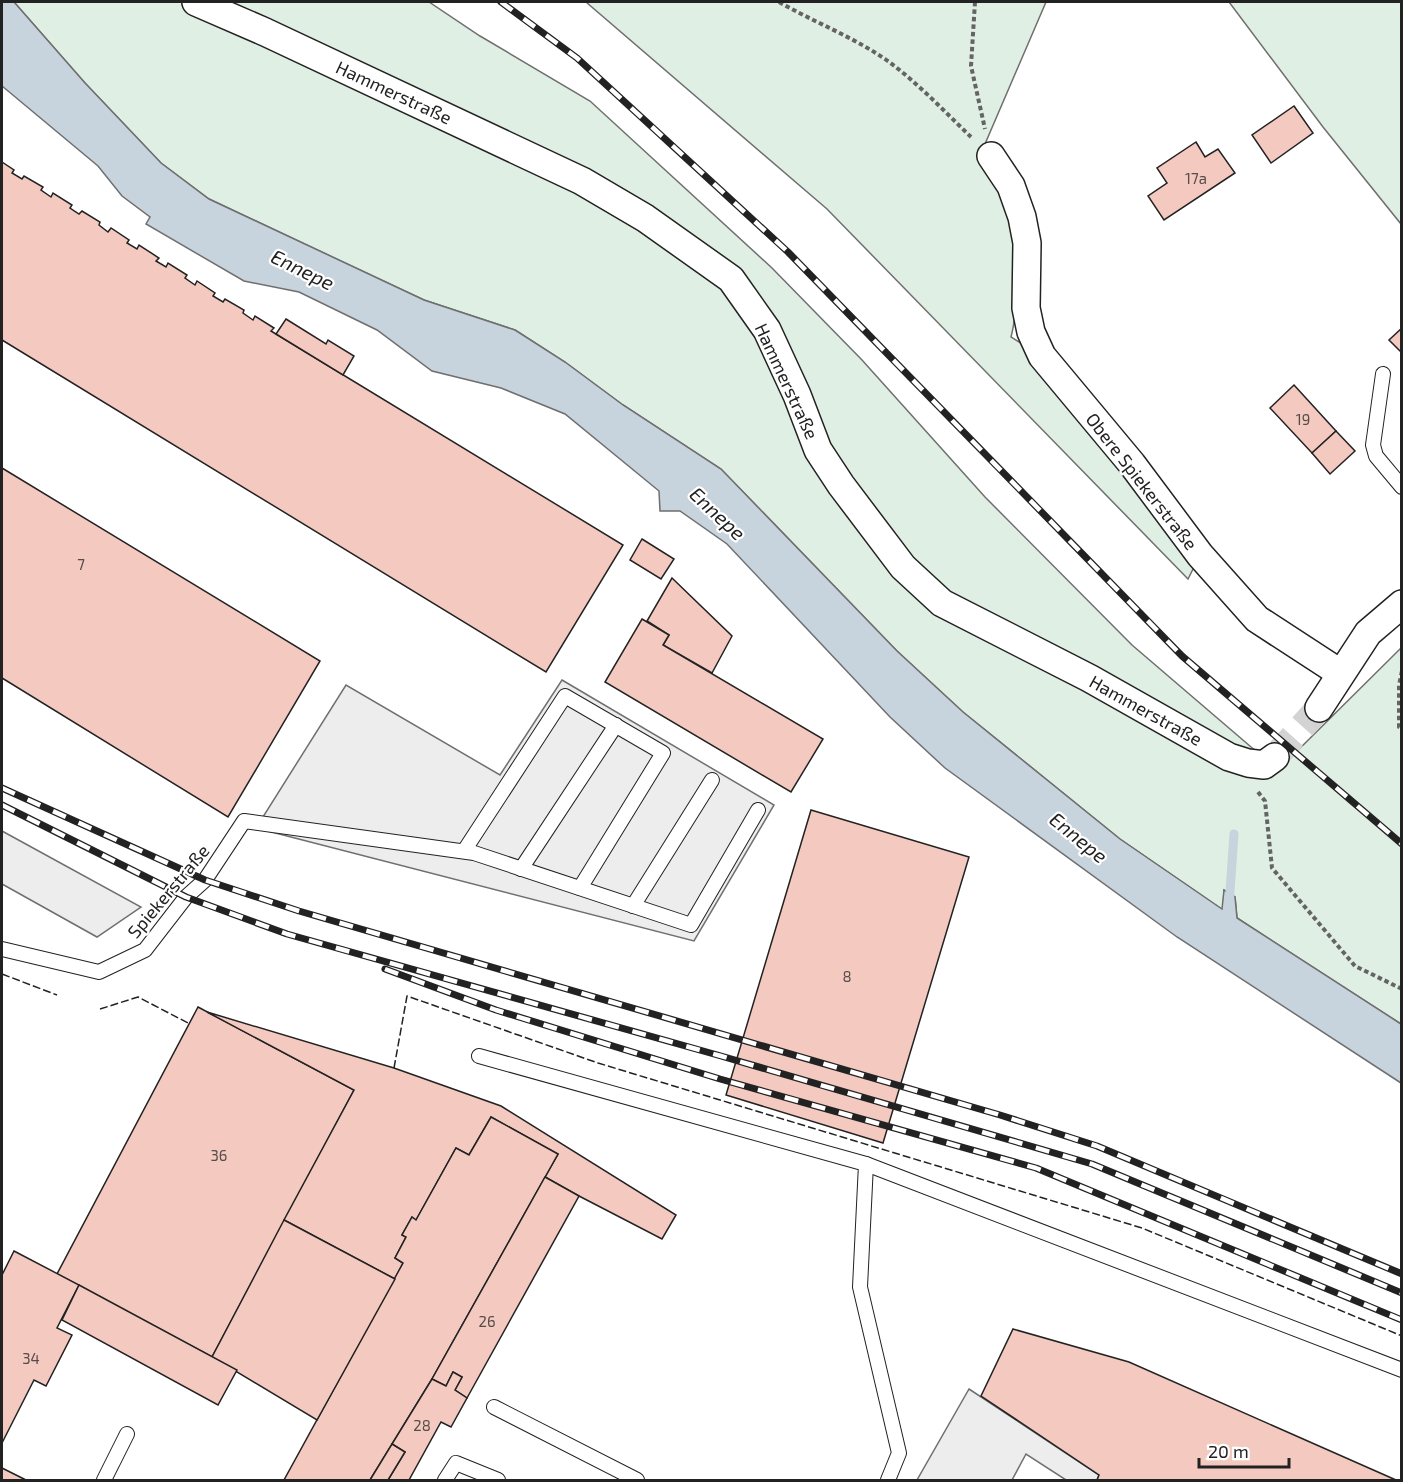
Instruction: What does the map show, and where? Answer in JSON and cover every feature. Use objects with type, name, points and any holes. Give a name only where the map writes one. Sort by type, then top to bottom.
[{"type":"street","name":"Hammerstraße","points":[[196,2],[582,180],[645,218],[731,279],[767,330],[797,395],[818,450],[841,485],[903,567],[942,603],[1089,678],[1229,757],[1264,765],[1275,758]]},
{"type":"street","name":"Obere Spiekerstraße","points":[[991,156],[1011,186],[1022,217],[1027,243],[1026,308],[1031,332],[1042,356],[1132,464],[1200,555],[1257,619],[1340,673]]},
{"type":"street","points":[[1319,708],[1368,633],[1401,604]]},
{"type":"lane","points":[[1383,374],[1372,445],[1376,456],[1401,487]]},
{"type":"lane","points":[[580,888],[663,753],[565,696],[464,851],[691,926],[759,810]]},
{"type":"lane","points":[[521,869],[616,725]]},
{"type":"lane","points":[[633,906],[712,780]]},
{"type":"lane","name":"Spiekerstraße","points":[[2,949],[99,972],[145,950],[186,897],[205,880],[244,821],[464,851]]},
{"type":"lane","points":[[479,1056],[866,1164],[1401,1370]]},
{"type":"lane","points":[[866,1164],[860,1287],[900,1453],[888,1480]]},
{"type":"lane","points":[[494,1407],[637,1480]]},
{"type":"lane","points":[[104,1480],[127,1434]]},
{"type":"lane","points":[[445,1480],[456,1463],[498,1480]]},
{"type":"path","points":[[779,2],[833,28],[885,60],[912,81],[991,156]]},
{"type":"path","points":[[975,2],[971,66],[991,156]]},
{"type":"path","points":[[1401,671],[1399,686],[1399,727],[1401,729]]},
{"type":"path","points":[[1229,757],[1265,801],[1272,868],[1355,966],[1401,989]]},
{"type":"green space","points":[[14,2],[429,2],[480,36],[590,101],[772,268],[862,360],[985,497],[1132,645],[1278,770],[1401,648],[1401,1024],[1237,918],[1235,897],[1224,890],[1223,910],[1120,839],[963,712],[897,651],[721,469],[515,330],[424,300],[209,199],[161,163],[85,83]]},
{"type":"green space","points":[[586,2],[1046,2],[979,158],[1005,197],[1013,222],[1017,291],[1011,337],[1042,356],[1200,555],[1188,579],[827,209]]},
{"type":"green space","points":[[1229,2],[1401,2],[1401,224],[1323,127]]},
{"type":"shaded area","points":[[562,680],[774,805],[694,941],[256,828],[346,685],[500,775]]},
{"type":"shaded area","points":[[2,831],[141,907],[97,937],[2,884]]},
{"type":"shaded area","points":[[969,1389],[1099,1475],[1097,1480],[1066,1480],[1026,1454],[1012,1480],[917,1480]]},
{"type":"water","name":"Ennepe","points":[[2,2],[14,2],[85,83],[161,163],[209,199],[424,300],[515,330],[721,469],[897,651],[963,712],[1120,839],[1222,909],[1224,890],[1235,897],[1237,918],[1401,1024],[1401,1083],[1177,937],[945,768],[890,717],[727,544],[680,511],[660,511],[659,491],[565,414],[501,388],[432,371],[377,330],[299,292],[244,281],[146,224],[150,217],[122,196],[98,166],[2,86]]},
{"type":"building","points":[[1294,106],[1313,133],[1271,163],[1252,135]]},
{"type":"building","points":[[1196,142],[1205,157],[1218,149],[1235,173],[1164,220],[1148,196],[1167,183],[1157,168]]},
{"type":"building","points":[[2,162],[14,170],[12,173],[22,179],[24,176],[43,187],[41,190],[51,197],[53,193],[72,205],[70,208],[79,214],[82,211],[100,222],[99,225],[108,232],[111,228],[129,240],[127,243],[137,249],[139,245],[159,258],[156,261],[166,267],[168,263],[187,275],[185,278],[195,285],[197,281],[215,293],[213,296],[223,302],[225,299],[244,310],[243,313],[253,320],[255,316],[274,328],[271,331],[623,545],[546,672],[2,340]]},
{"type":"building","points":[[286,319],[326,344],[328,340],[354,356],[343,375],[276,334]]},
{"type":"building","points":[[1402,328],[1402,353],[1389,340]]},
{"type":"building","points":[[1294,385],[1336,431],[1312,453],[1270,408]]},
{"type":"building","points":[[1336,431],[1355,451],[1330,474],[1312,453]]},
{"type":"building","points":[[2,468],[320,661],[228,817],[2,678]]},
{"type":"building","points":[[642,539],[674,559],[661,579],[630,560]]},
{"type":"building","points":[[672,578],[732,636],[712,673],[663,645],[669,635],[647,621]]},
{"type":"building","points":[[642,619],[669,635],[663,645],[823,739],[791,792],[605,682]]},
{"type":"building","points":[[811,810],[969,857],[883,1143],[726,1095]]},
{"type":"building","points":[[198,1007],[354,1090],[212,1357],[57,1274]]},
{"type":"building","points":[[207,1012],[394,1068],[501,1106],[676,1215],[662,1239],[579,1196],[545,1177],[558,1154],[491,1117],[469,1155],[456,1148],[416,1220],[412,1217],[402,1235],[406,1237],[395,1258],[403,1263],[395,1279],[284,1220],[354,1090]]},
{"type":"building","points":[[491,1117],[558,1154],[432,1379],[370,1480],[284,1480],[403,1263],[395,1258],[406,1237],[402,1235],[412,1217],[416,1220],[456,1148],[469,1155]]},
{"type":"building","points":[[545,1177],[579,1196],[467,1398],[455,1390],[462,1377],[453,1372],[446,1386],[432,1379]]},
{"type":"building","points":[[284,1220],[395,1279],[317,1420],[212,1357]]},
{"type":"building","points":[[14,1251],[79,1285],[57,1328],[72,1335],[46,1386],[34,1380],[2,1443],[2,1275]]},
{"type":"building","points":[[79,1285],[237,1370],[218,1405],[62,1320]]},
{"type":"building","points":[[1013,1329],[1129,1362],[1396,1480],[1097,1480],[1099,1475],[981,1396]]},
{"type":"building","points":[[453,1372],[462,1377],[455,1390],[467,1398],[451,1427],[441,1422],[409,1480],[388,1480],[405,1452],[392,1444],[432,1379],[446,1386]]},
{"type":"building","points":[[392,1444],[405,1452],[388,1480],[370,1480]]},
{"type":"building","points":[[2,1468],[26,1480],[2,1480]]},
{"type":"waterway","points":[[1229,906],[1234,834]]},
{"type":"tunnel","points":[[1275,757],[1319,708]]},
{"type":"railway","points":[[501,2],[577,58],[788,252],[1182,656],[1402,844]]},
{"type":"railway","points":[[2,788],[205,880],[299,911],[1000,1115],[1097,1146],[1402,1274]]},
{"type":"railway","points":[[2,805],[186,897],[287,934],[721,1056],[1092,1164],[1402,1293]]},
{"type":"railway","points":[[385,969],[496,1010],[720,1079],[1036,1168],[1402,1320]]},
{"type":"fence","points":[[2,974],[57,995]]},
{"type":"fence","points":[[394,1068],[407,996],[598,1063],[1142,1228],[1402,1336]]},
{"type":"fence","points":[[100,1009],[138,997],[190,1024]]}]
